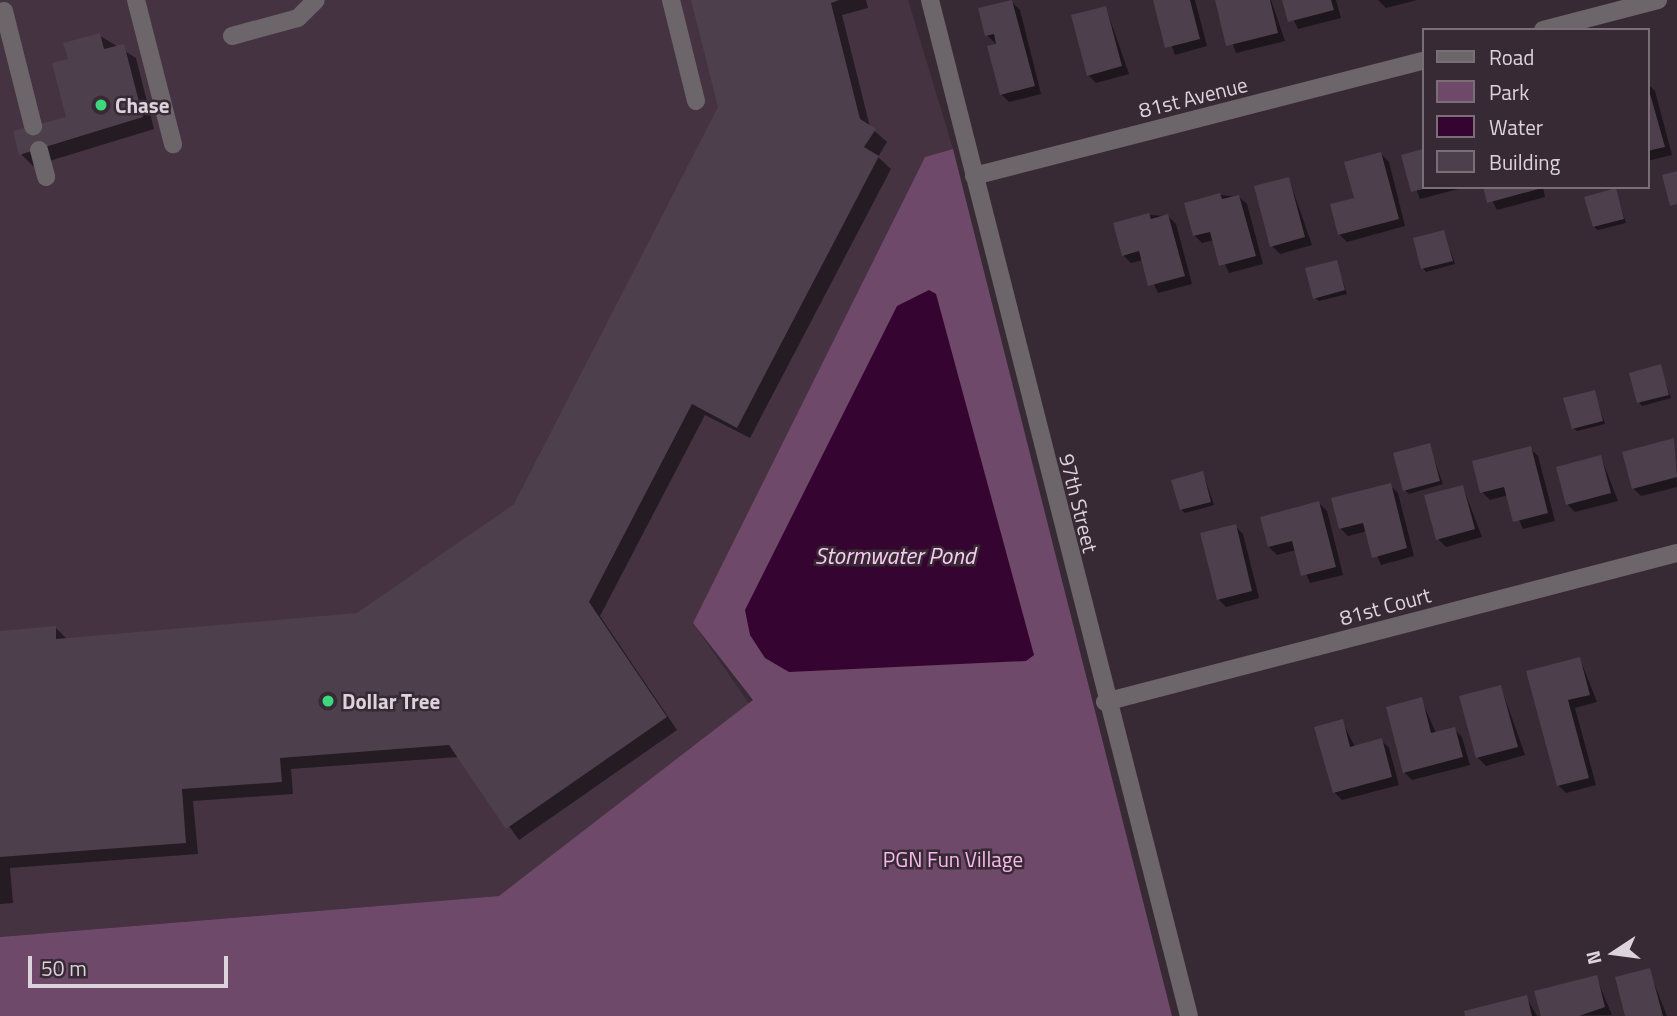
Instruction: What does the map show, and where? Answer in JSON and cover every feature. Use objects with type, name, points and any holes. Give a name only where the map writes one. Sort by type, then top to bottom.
[{"type":"street","points":[[136,0],[173,144]]},
{"type":"street","points":[[232,36],[298,18],[316,0]]},
{"type":"street","points":[[671,0],[696,101]]},
{"type":"street","name":"97th Street","points":[[930,0],[1105,702],[1189,1016]]},
{"type":"street","points":[[1551,28],[1658,0]]},
{"type":"street","points":[[4,11],[33,125]]},
{"type":"street","name":"81st Avenue","points":[[974,176],[1422,61]]},
{"type":"street","points":[[39,150],[46,177]]},
{"type":"street","name":"81st Court","points":[[1105,702],[1677,553]]},
{"type":"shaded area","points":[[0,0],[908,0],[953,149],[925,157],[693,623],[757,715],[499,896],[0,937]]},
{"type":"green space","name":"PGN Fun Village","points":[[953,149],[1172,1016],[0,1016],[0,937],[499,896],[753,700],[693,623],[925,157]]},
{"type":"water","name":"Stormwater Pond","points":[[929,290],[936,294],[1034,655],[1026,661],[789,672],[765,658],[750,635],[745,610],[897,306]]},
{"type":"building","points":[[691,0],[839,0],[831,3],[860,119],[876,129],[864,147],[879,156],[737,428],[692,404],[589,602],[667,717],[506,829],[449,745],[280,758],[282,782],[182,789],[186,843],[0,857],[0,631],[56,626],[56,639],[357,613],[514,504],[718,107]]},
{"type":"building","points":[[1012,0],[1035,86],[1000,95],[987,46],[996,44],[994,34],[985,36],[978,8]]},
{"type":"building","points":[[1153,0],[1190,0],[1200,39],[1165,48]]},
{"type":"building","points":[[1215,0],[1270,0],[1278,33],[1226,46]]},
{"type":"building","points":[[1282,0],[1331,0],[1334,10],[1288,22]]},
{"type":"building","points":[[1106,6],[1122,66],[1087,76],[1071,15]]},
{"type":"building","name":"Chase","points":[[100,33],[104,49],[124,44],[143,117],[19,155],[13,131],[66,117],[52,63],[68,59],[63,43]]},
{"type":"building","points":[[1649,90],[1665,147],[1649,151]]},
{"type":"building","points":[[1422,149],[1423,189],[1411,192],[1401,155]]},
{"type":"building","points":[[1381,152],[1399,219],[1338,235],[1330,204],[1354,198],[1344,162]]},
{"type":"building","points":[[1677,171],[1677,204],[1670,206],[1662,175]]},
{"type":"building","points":[[1289,177],[1305,237],[1270,247],[1254,186]]},
{"type":"building","points":[[1484,189],[1538,189],[1487,203]]},
{"type":"building","points":[[1616,189],[1624,219],[1593,227],[1584,197]]},
{"type":"building","points":[[1220,193],[1222,199],[1239,195],[1256,256],[1219,266],[1210,232],[1193,236],[1184,203]]},
{"type":"building","points":[[1149,213],[1151,219],[1168,214],[1185,276],[1148,286],[1139,251],[1122,256],[1113,223]]},
{"type":"building","points":[[1444,230],[1453,261],[1421,269],[1413,238]]},
{"type":"building","points":[[1337,260],[1345,290],[1313,299],[1305,268]]},
{"type":"building","points":[[1661,364],[1669,395],[1637,403],[1629,373]]},
{"type":"building","points":[[1595,390],[1603,421],[1572,429],[1563,398]]},
{"type":"building","points":[[1674,438],[1677,477],[1632,489],[1622,452]]},
{"type":"building","points":[[1430,443],[1440,481],[1403,491],[1393,453]]},
{"type":"building","points":[[1531,446],[1548,513],[1513,522],[1504,487],[1480,493],[1472,461]]},
{"type":"building","points":[[1601,455],[1611,493],[1566,505],[1556,467]]},
{"type":"building","points":[[1203,471],[1211,502],[1180,510],[1171,480]]},
{"type":"building","points":[[1391,483],[1407,548],[1372,558],[1363,523],[1339,529],[1331,498]]},
{"type":"building","points":[[1463,485],[1475,529],[1436,540],[1424,495]]},
{"type":"building","points":[[1319,501],[1336,567],[1301,576],[1292,541],[1268,547],[1260,517]]},
{"type":"building","points":[[1236,524],[1252,591],[1217,600],[1200,533]]},
{"type":"building","points":[[1580,657],[1590,695],[1568,700],[1589,778],[1557,786],[1526,671]]},
{"type":"building","points":[[1501,685],[1518,747],[1476,758],[1459,696]]},
{"type":"building","points":[[1422,697],[1431,733],[1455,727],[1463,757],[1403,773],[1386,707]]},
{"type":"building","points":[[1343,719],[1350,747],[1382,738],[1392,777],[1333,793],[1314,727]]},
{"type":"building","points":[[1650,968],[1663,1016],[1625,1016],[1615,977]]},
{"type":"building","points":[[1597,975],[1605,1007],[1579,1016],[1541,1016],[1534,991]]},
{"type":"building","points":[[1527,995],[1532,1016],[1465,1016],[1464,1011]]},
{"type":"place","name":"Chase","points":[[101,105]]},
{"type":"place","name":"Dollar Tree","points":[[328,701]]}]
